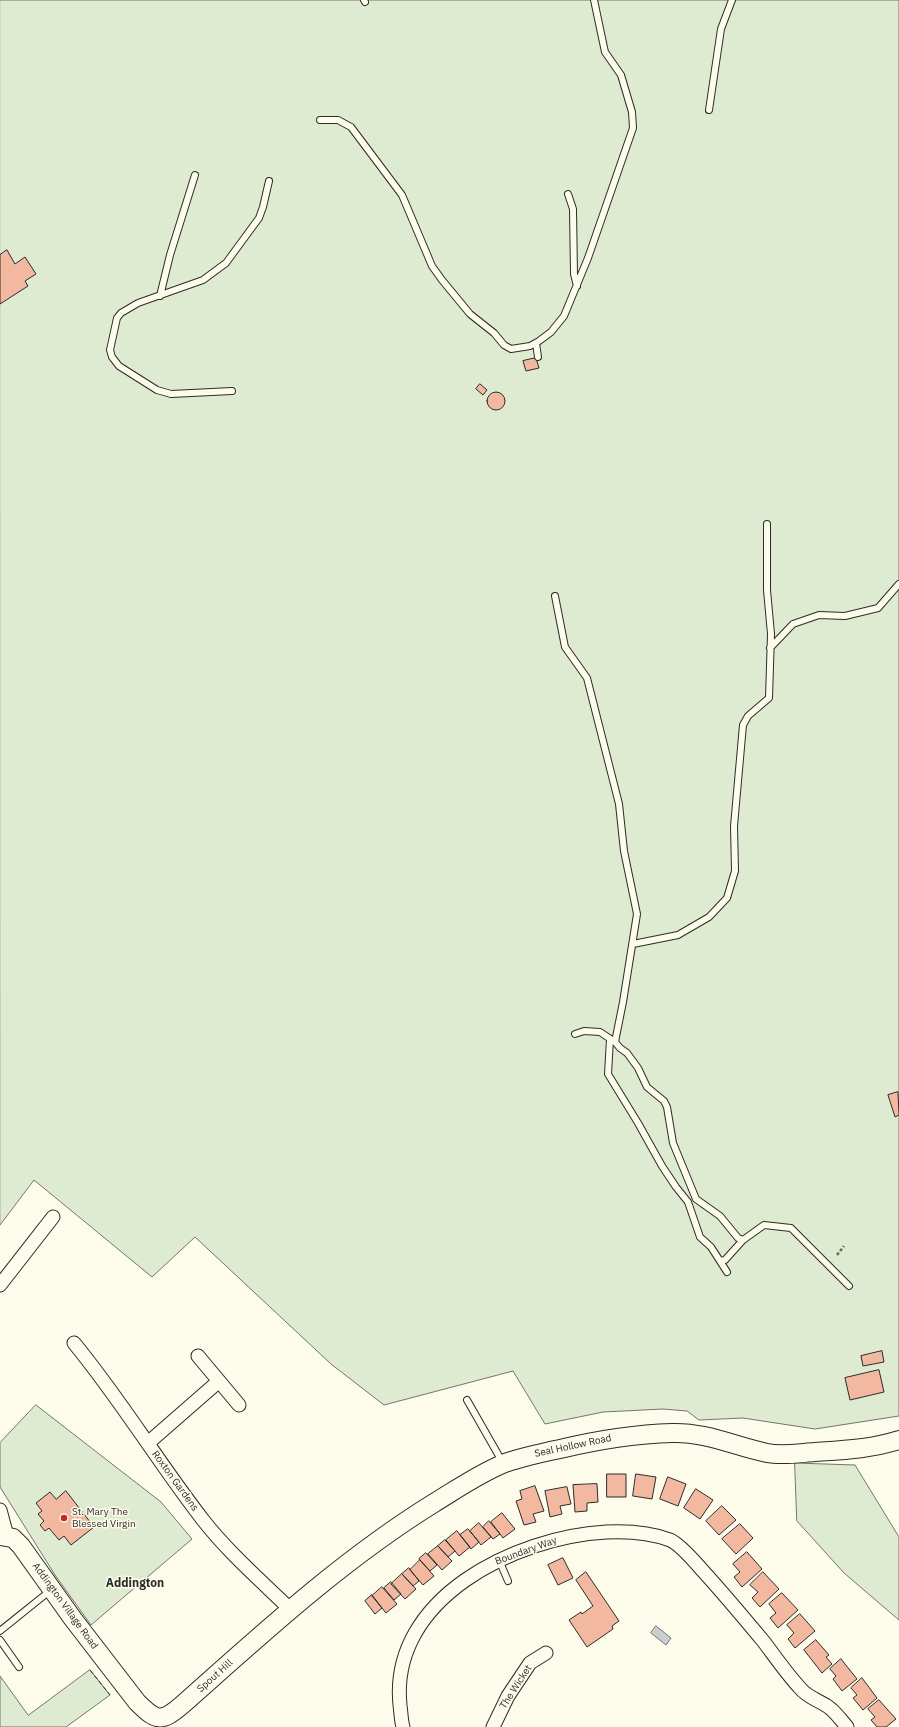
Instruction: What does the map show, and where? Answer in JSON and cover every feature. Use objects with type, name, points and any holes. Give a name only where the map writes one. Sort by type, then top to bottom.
[{"type":"main road","name":"Seal Hollow Road","points":[[290,1609],[371,1545],[404,1522],[465,1484],[504,1464],[527,1456],[612,1437],[673,1433],[704,1435],[769,1453],[800,1453],[873,1448],[899,1440]]},
{"type":"main road","name":"Addington Village Road","points":[[3,1536],[13,1538],[21,1546],[137,1702]]},
{"type":"main road","name":"Spout Hill","points":[[137,1702],[161,1723],[290,1609]]},
{"type":"street","points":[[0,1285],[53,1217]]},
{"type":"street","name":"Roxton Gardens","points":[[74,1343],[114,1394],[169,1474],[204,1521],[238,1560],[290,1609]]},
{"type":"street","points":[[198,1356],[239,1405]]},
{"type":"street","points":[[148,1443],[219,1381]]},
{"type":"street","name":"Addington Village Road","points":[[0,1510],[3,1536]]},
{"type":"street","name":"Boundary Way","points":[[404,1727],[398,1687],[407,1647],[431,1610],[446,1596],[480,1570],[499,1560],[543,1543],[587,1533],[642,1533],[671,1540],[691,1558],[722,1592],[801,1690],[828,1707],[847,1727]]},
{"type":"street","name":"The Wicket","points":[[493,1727],[508,1696],[530,1663],[546,1653]]},
{"type":"lane","points":[[320,120],[338,120],[351,127],[377,160],[402,195],[432,266],[470,314],[494,333],[504,345],[511,349],[530,346],[551,332],[564,316],[577,286],[633,128],[632,112],[621,75],[605,52],[594,0]]},
{"type":"lane","points":[[709,110],[722,29],[732,0]]},
{"type":"lane","points":[[160,296],[195,175]]},
{"type":"lane","points":[[232,391],[171,394],[157,390],[119,366],[112,357],[110,350],[117,318],[121,313],[138,303],[203,280],[226,263],[259,218],[269,180]]},
{"type":"lane","points":[[568,194],[573,209],[574,274],[577,286]]},
{"type":"lane","points":[[536,343],[538,357]]},
{"type":"lane","points":[[633,944],[678,935],[709,917],[727,898],[735,871],[734,826],[743,726],[748,716],[769,698],[770,648],[767,590],[767,524]]},
{"type":"lane","points":[[770,648],[792,624],[819,615],[845,616],[878,608],[899,584]]},
{"type":"lane","points":[[555,596],[565,646],[587,678],[619,804],[624,851],[637,914],[633,944],[612,1041],[608,1074],[662,1166],[688,1202],[700,1237],[711,1247],[728,1272]]},
{"type":"lane","points":[[574,1034],[584,1031],[600,1032],[627,1053],[638,1068],[647,1087],[664,1100],[667,1107],[673,1143],[696,1198],[720,1216],[738,1238],[743,1240]]},
{"type":"lane","points":[[720,1261],[724,1260],[743,1240],[764,1225],[792,1228],[849,1286]]},
{"type":"lane","points":[[467,1400],[504,1464]]},
{"type":"lane","points":[[499,1560],[508,1581]]},
{"type":"lane","points":[[0,1631],[52,1589]]},
{"type":"lane","points":[[0,1640],[19,1667]]},
{"type":"path","points":[[837,1254],[844,1246]]},
{"type":"green space","points":[[0,0],[899,0],[899,1416],[815,1429],[743,1418],[699,1420],[687,1411],[663,1409],[603,1412],[545,1424],[513,1371],[384,1405],[331,1364],[195,1237],[152,1277],[34,1180],[0,1225]]},
{"type":"green space","points":[[36,1405],[161,1502],[192,1539],[91,1625],[55,1575],[0,1487],[0,1443]]},
{"type":"green space","points":[[795,1463],[855,1465],[899,1537],[899,1620],[844,1573],[797,1521]]},
{"type":"green space","points":[[90,1670],[110,1695],[66,1727],[0,1727],[0,1676],[28,1715]]},
{"type":"shaded area","points":[[656,1626],[671,1638],[666,1645],[651,1633]]},
{"type":"building","points":[[7,250],[15,264],[25,257],[36,274],[25,281],[28,286],[0,304],[0,255]]},
{"type":"building","points":[[536,358],[539,368],[526,371],[523,361]]},
{"type":"building","points":[[480,384],[487,390],[483,395],[476,389]]},
{"type":"building","points":[[496,392],[500,393],[504,397],[504,405],[500,409],[496,410],[492,409],[488,405],[487,401],[488,397],[492,393]]},
{"type":"building","points":[[898,1092],[899,1115],[895,1117],[888,1095]]},
{"type":"building","points":[[882,1351],[884,1362],[863,1366],[861,1356]]},
{"type":"building","points":[[879,1370],[884,1392],[850,1400],[845,1378]]},
{"type":"building","points":[[607,1474],[626,1474],[626,1497],[607,1497]]},
{"type":"building","points":[[636,1474],[656,1477],[652,1499],[633,1496]]},
{"type":"building","points":[[668,1477],[686,1484],[678,1506],[660,1499]]},
{"type":"building","points":[[597,1484],[598,1502],[587,1503],[587,1511],[575,1512],[573,1485]]},
{"type":"building","points":[[535,1486],[544,1511],[533,1514],[536,1522],[524,1525],[516,1501],[522,1499],[520,1491]]},
{"type":"building","points":[[567,1487],[571,1504],[560,1506],[562,1514],[550,1517],[545,1491]]},
{"type":"building","points":[[696,1489],[713,1500],[700,1519],[684,1508]]},
{"type":"building","name":"St. Mary The Blessed Virgin","points":[[66,1491],[94,1527],[71,1545],[64,1536],[59,1540],[49,1528],[45,1531],[40,1525],[44,1521],[38,1514],[42,1511],[36,1503],[50,1492],[56,1499]]},
{"type":"building","points":[[722,1506],[736,1520],[719,1535],[706,1521]]},
{"type":"building","points":[[502,1513],[515,1529],[503,1538],[491,1522]]},
{"type":"building","points":[[489,1521],[500,1534],[493,1539],[483,1527]]},
{"type":"building","points":[[479,1523],[491,1537],[481,1545],[470,1531]]},
{"type":"building","points":[[740,1524],[753,1538],[736,1554],[722,1539]]},
{"type":"building","points":[[468,1529],[479,1542],[471,1549],[460,1535]]},
{"type":"building","points":[[457,1531],[470,1547],[459,1556],[446,1540]]},
{"type":"building","points":[[445,1540],[455,1551],[448,1557],[438,1546]]},
{"type":"building","points":[[438,1546],[452,1561],[442,1570],[428,1554]]},
{"type":"building","points":[[747,1552],[762,1569],[742,1587],[734,1577],[740,1572],[733,1564]]},
{"type":"building","points":[[426,1553],[437,1565],[430,1571],[419,1559]]},
{"type":"building","points":[[563,1558],[573,1578],[558,1585],[548,1565]]},
{"type":"building","points":[[420,1560],[434,1576],[423,1585],[410,1570]]},
{"type":"building","points":[[409,1568],[419,1581],[413,1586],[402,1574]]},
{"type":"building","points":[[586,1572],[619,1621],[612,1626],[613,1629],[587,1647],[569,1620],[581,1612],[582,1614],[593,1606],[576,1580]]},
{"type":"building","points":[[763,1572],[779,1589],[760,1607],[752,1598],[758,1592],[750,1585]]},
{"type":"building","points":[[402,1574],[416,1589],[405,1599],[391,1584]]},
{"type":"building","points":[[391,1582],[401,1594],[394,1600],[384,1588]]},
{"type":"building","points":[[382,1587],[397,1604],[386,1613],[372,1596]]},
{"type":"building","points":[[782,1593],[798,1610],[778,1628],[770,1618],[776,1613],[769,1604]]},
{"type":"building","points":[[372,1595],[382,1608],[375,1614],[365,1601]]},
{"type":"building","points":[[800,1614],[815,1631],[795,1648],[788,1639],[794,1633],[787,1625]]},
{"type":"building","points":[[816,1640],[829,1655],[826,1657],[832,1664],[822,1673],[804,1650]]},
{"type":"building","points":[[841,1659],[857,1679],[842,1691],[833,1679],[836,1676],[830,1669]]},
{"type":"building","points":[[862,1678],[877,1698],[863,1710],[853,1698],[857,1695],[851,1688]]},
{"type":"building","points":[[879,1700],[896,1719],[886,1727],[877,1727],[871,1720],[875,1717],[868,1709]]},
{"type":"fence","points":[[90,1670],[110,1695]]},
{"type":"place","name":"St. Mary The Blessed Virgin","points":[[64,1518]]},
{"type":"district","name":"Addington","points":[[135,1584]]}]
